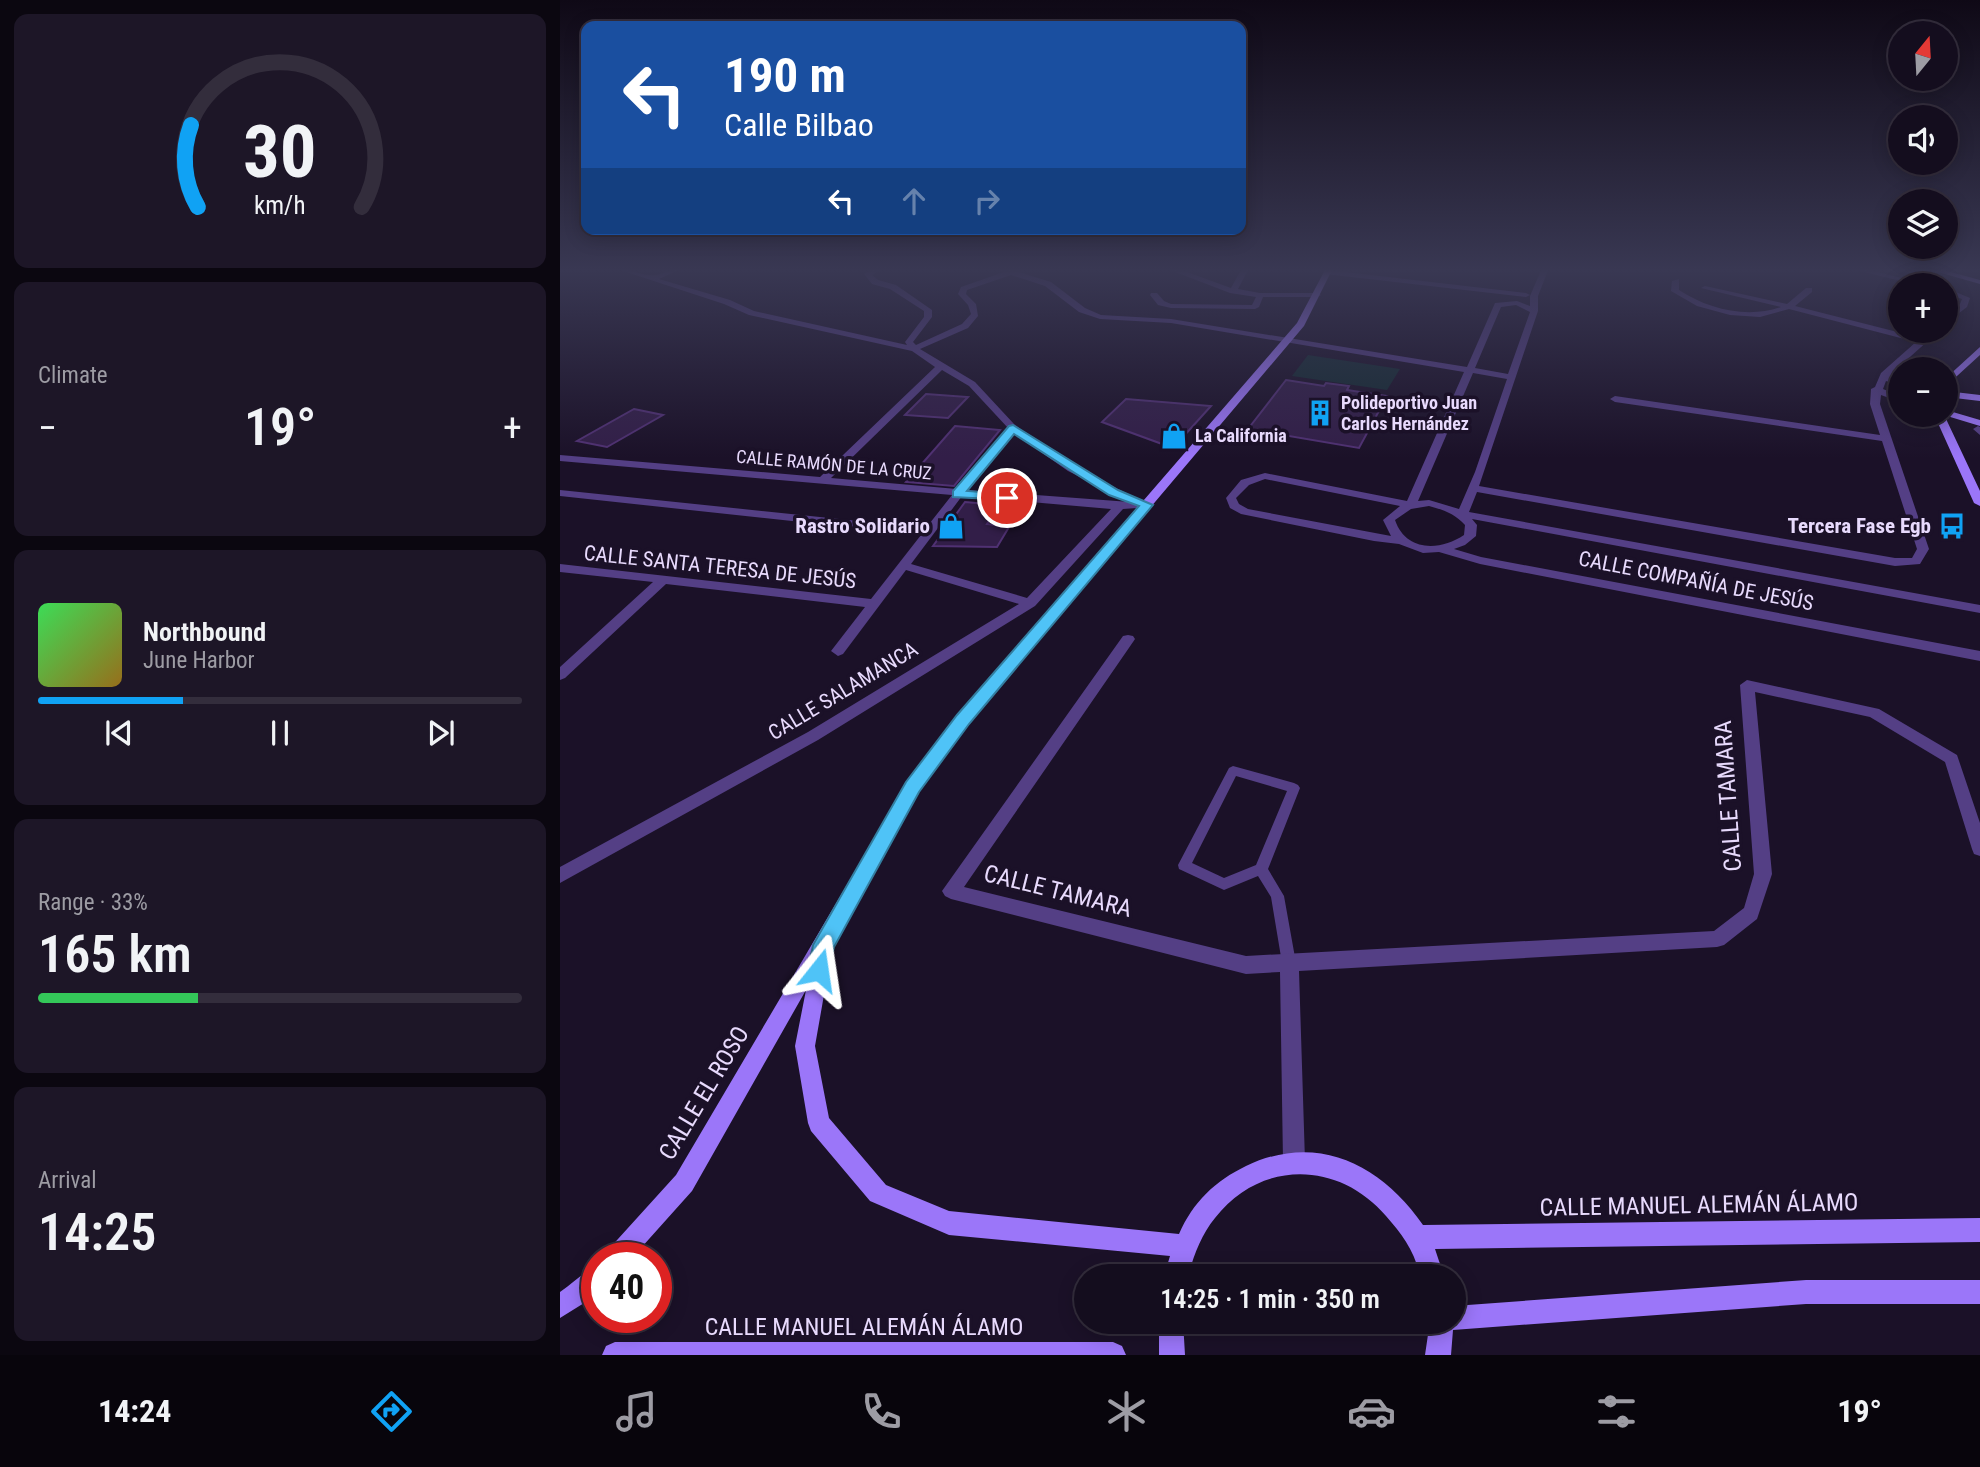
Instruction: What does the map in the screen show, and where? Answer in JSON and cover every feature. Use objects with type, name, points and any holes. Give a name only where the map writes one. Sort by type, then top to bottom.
[{"type":"street","points":[[827,331],[888,346],[914,349],[953,331]]},
{"type":"street","points":[[917,331],[909,342],[914,349],[940,368],[967,380],[1013,428],[1113,492],[1147,505]]},
{"type":"street","points":[[1230,331],[1511,377]]},
{"type":"street","name":"CALLE EL ROSO","points":[[631,1242],[684,1183],[913,787],[963,719],[1295,331]]},
{"type":"street","points":[[1411,505],[1486,331]]},
{"type":"street","points":[[1462,514],[1474,488],[1527,331]]},
{"type":"street","points":[[1474,488],[1895,562],[1916,561],[1923,549],[1875,404],[1876,389],[1884,375],[1921,343]]},
{"type":"street","points":[[1958,375],[1980,350]]},
{"type":"street","points":[[822,481],[940,368]]},
{"type":"street","points":[[1884,375],[1888,378]]},
{"type":"street","points":[[1876,389],[1888,388]]},
{"type":"street","points":[[1876,389],[1888,394]]},
{"type":"street","points":[[1958,392],[1980,398]]},
{"type":"street","points":[[1615,399],[1887,439]]},
{"type":"street","points":[[1875,404],[1888,402]]},
{"type":"street","points":[[1958,420],[1979,428]]},
{"type":"street","points":[[1945,427],[1980,503]]},
{"type":"street","points":[[838,651],[958,494],[1013,428]]},
{"type":"street","name":"CALLE RAMÓN DE LA CRUZ","points":[[560,458],[958,494],[1120,506],[1147,505]]},
{"type":"street","points":[[1401,541],[1390,531],[1389,520],[1396,510],[1411,505],[1429,503],[1448,507],[1462,514],[1471,525],[1470,536],[1460,545],[1443,550],[1420,548],[1401,541],[1245,512],[1234,506],[1231,498],[1241,484],[1249,479],[1265,476],[1411,505]]},
{"type":"street","points":[[560,493],[930,532]]},
{"type":"street","name":"CALLE SALAMANCA","points":[[560,876],[813,736],[1030,603],[1120,506]]},
{"type":"street","name":"CALLE COMPAÑÍA DE JESÚS","points":[[1462,514],[1980,610]]},
{"type":"street","name":"CALLE COMPAÑÍA DE JESÚS","points":[[1443,550],[1480,560],[1942,651],[1980,656]]},
{"type":"street","points":[[905,566],[1030,603]]},
{"type":"street","name":"CALLE SANTA TERESA DE JESÚS","points":[[560,568],[876,604]]},
{"type":"street","points":[[560,675],[663,580]]},
{"type":"street","name":"CALLE COMPAÑÍA DE JESÚS","points":[[1953,604],[1980,597]]},
{"type":"street","name":"CALLE TAMARA","points":[[1128,639],[951,891],[1246,965],[1717,939],[1751,913],[1763,874],[1747,685],[1874,713],[1952,760],[1980,849]]},
{"type":"street","name":"CALLE COMPAÑÍA DE JESÚS","points":[[1942,651],[1980,667]]},
{"type":"street","points":[[824,945],[806,1046],[819,1123],[878,1193],[948,1223],[1184,1246]]},
{"type":"street","points":[[1289,963],[1294,1161]]},
{"type":"street","points":[[1180,1264],[1184,1246],[1213,1202],[1251,1173],[1294,1161],[1329,1164],[1363,1178],[1393,1203],[1418,1237],[1428,1264]]},
{"type":"street","name":"CALLE MANUEL ALEMÁN ÁLAMO","points":[[1418,1237],[1980,1230]]},
{"type":"street","points":[[1466,1317],[1806,1292],[1980,1292]]},
{"type":"street","points":[[560,1306],[581,1293]]},
{"type":"street","points":[[1171,1334],[1172,1355]]},
{"type":"street","points":[[1438,1355],[1440,1334]]},
{"type":"street","name":"CALLE MANUEL ALEMÁN ÁLAMO","points":[[615,1355],[1113,1355]]},
{"type":"lane","points":[[1233,771],[1294,788],[1261,869],[1224,884],[1184,865],[1233,771]]},
{"type":"lane","points":[[1261,869],[1277,896],[1289,963]]},
{"type":"shaded area","points":[[1308,355],[1400,369],[1387,390],[1292,376]]},
{"type":"building","name":"Polideportivo Juan Carlos Hernández","points":[[1286,380],[1324,386],[1326,383],[1349,386],[1347,390],[1387,396],[1359,448],[1248,429]]},
{"type":"building","points":[[926,394],[968,397],[948,418],[905,415]]},
{"type":"building","points":[[1126,399],[1211,406],[1173,448],[1102,422]]},
{"type":"building","points":[[634,409],[663,415],[607,447],[577,441]]},
{"type":"building","points":[[955,426],[1000,430],[954,486],[906,482]]},
{"type":"building","points":[[965,502],[1000,505],[987,524],[1009,527],[997,547],[933,546]]},
{"type":"place","name":"Polideportivo Juan Carlos Hernández","points":[[1320,413]]},
{"type":"place","name":"La California","points":[[1174,436]]},
{"type":"place","name":"Rastro Solidario","points":[[951,526]]},
{"type":"place","name":"Tercera Fase Egb","points":[[1952,526]]},
{"type":"route","points":[[819,970],[824,945],[913,787],[963,719],[1147,505],[1113,492],[1013,428],[958,494],[1007,498]]}]
